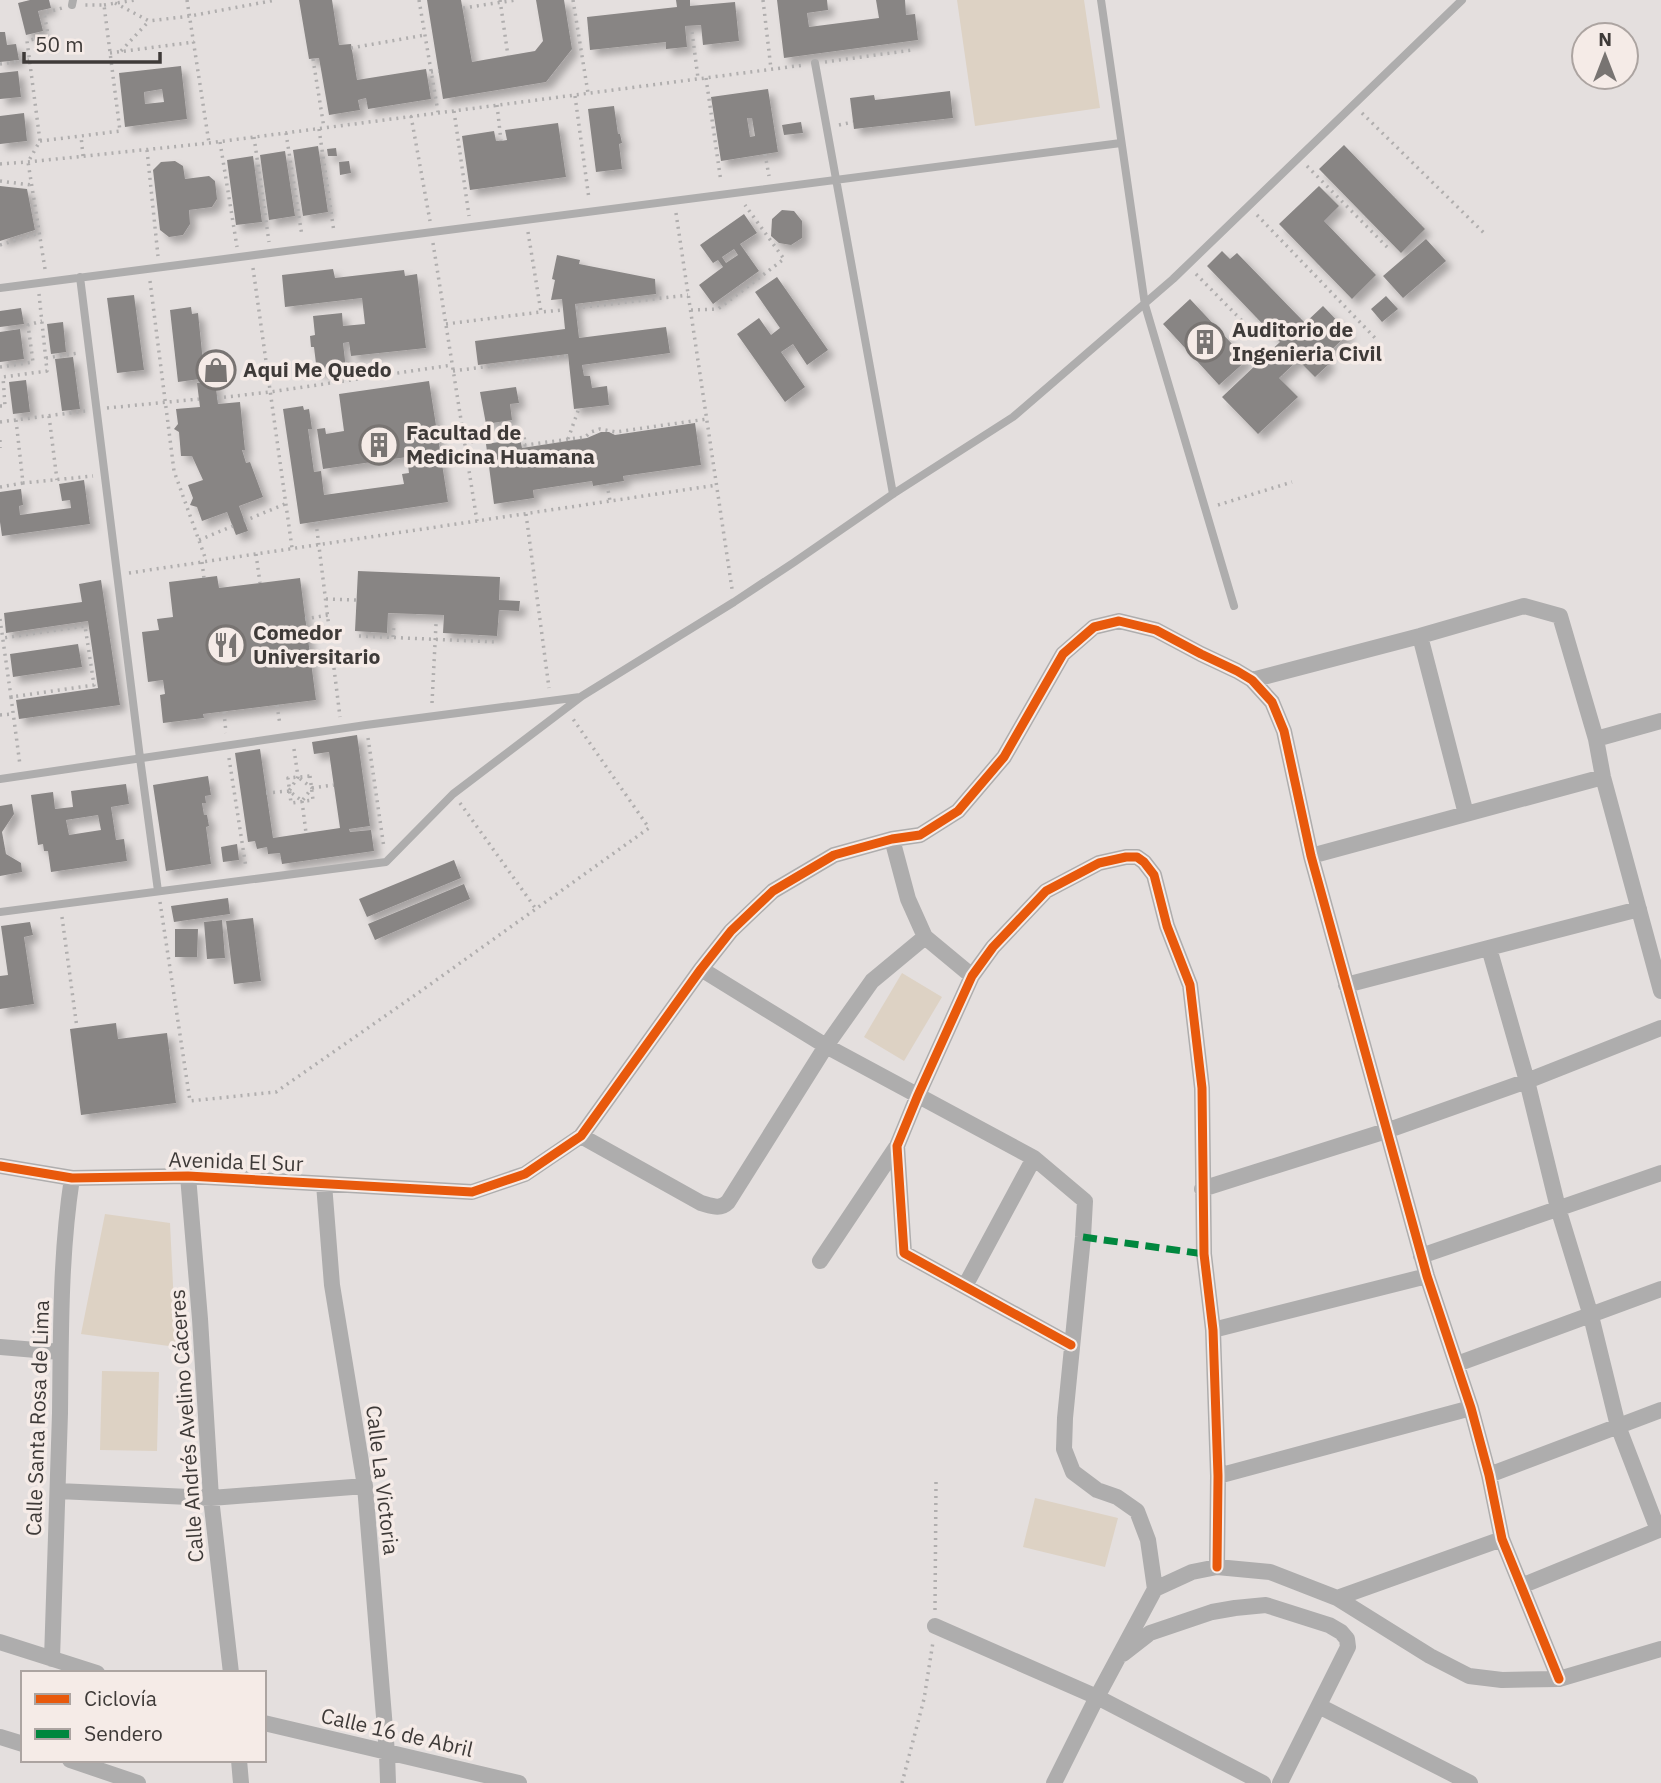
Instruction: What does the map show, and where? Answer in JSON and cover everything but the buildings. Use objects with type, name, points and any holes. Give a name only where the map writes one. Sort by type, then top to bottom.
[{"type":"street","points":[[1252,680],[1524,606],[1560,616],[1596,739],[1603,777],[1661,992]]},
{"type":"street","points":[[925,937],[872,981],[826,1046],[723,1207],[701,1203],[581,1136],[730,931],[773,891],[834,855],[892,839],[920,835],[958,811],[1004,757],[1063,654],[1094,627],[1119,621],[1156,630],[1252,680],[1272,702],[1284,731],[1311,856],[1421,1256],[1471,1408],[1502,1539],[1559,1679]]},
{"type":"street","points":[[1420,636],[1466,814]]},
{"type":"street","points":[[1596,739],[1661,721]]},
{"type":"street","points":[[1311,856],[1603,777]]},
{"type":"street","points":[[892,839],[908,899],[925,937],[972,976]]},
{"type":"street","points":[[820,1261],[897,1146],[972,976],[993,947],[1046,891],[1098,863],[1126,856],[1144,862],[1154,875],[1167,926],[1190,985],[1202,1088],[1204,1254],[1213,1330],[1218,1476],[1217,1567]]},
{"type":"street","points":[[1346,985],[1639,909]]},
{"type":"street","points":[[1489,948],[1527,1081],[1558,1208],[1591,1316],[1618,1426],[1659,1529],[1521,1586]]},
{"type":"street","points":[[701,969],[826,1046],[1034,1158],[1085,1202],[1064,1449],[1073,1472],[1097,1490],[1117,1497],[1137,1511],[1147,1539],[1155,1589]]},
{"type":"street","points":[[1202,1189],[1386,1131],[1527,1081],[1661,1028]]},
{"type":"street","name":"Avenida El Sur","points":[[0,1166],[72,1178],[188,1176],[472,1192],[525,1174],[581,1136]]},
{"type":"street","points":[[897,1146],[904,1253],[1072,1345]]},
{"type":"street","points":[[965,1286],[1034,1158]]},
{"type":"street","points":[[1421,1256],[1661,1173]]},
{"type":"street","name":"Calle Andrés Avelino Cáceres","points":[[188,1176],[211,1498],[231,1671]]},
{"type":"street","name":"Calle Santa Rosa de Lima","points":[[52,1659],[65,1224],[72,1178]]},
{"type":"street","name":"Calle La Victoria","points":[[324,1184],[332,1285],[365,1486],[388,1783]]},
{"type":"street","points":[[1213,1330],[1427,1276]]},
{"type":"street","points":[[1457,1364],[1661,1289]]},
{"type":"street","points":[[0,1347],[61,1352]]},
{"type":"street","points":[[1218,1476],[1471,1408]]},
{"type":"street","points":[[1489,1475],[1661,1410]]},
{"type":"street","points":[[58,1491],[211,1498],[365,1486]]},
{"type":"street","points":[[1337,1598],[1502,1539]]},
{"type":"street","points":[[1054,1783],[1155,1589],[1192,1572],[1217,1567],[1270,1572],[1337,1598],[1430,1656],[1469,1676],[1502,1680],[1559,1679],[1661,1649]]},
{"type":"street","points":[[1118,1658],[1150,1633],[1212,1612],[1235,1608],[1266,1605],[1329,1625],[1341,1632],[1347,1639],[1348,1647],[1280,1783]]},
{"type":"street","points":[[935,1626],[1097,1697],[1263,1783]]},
{"type":"street","points":[[0,1642],[91,1671]]},
{"type":"street","points":[[1319,1706],[1470,1783]]},
{"type":"street","name":"Calle 16 de Abril","points":[[266,1723],[519,1783]]},
{"type":"street","points":[[0,1737],[21,1743]]},
{"type":"street","points":[[76,1762],[138,1783]]},
{"type":"street","points":[[239,1762],[241,1783]]},
{"type":"lane","points":[[1101,0],[1145,305],[1234,606]]},
{"type":"lane","points":[[0,912],[386,862],[453,794],[582,696],[734,602],[893,494],[1013,417],[1145,305],[1462,0]]},
{"type":"lane","points":[[815,63],[893,494]]},
{"type":"lane","points":[[0,288],[1121,143]]},
{"type":"lane","points":[[80,277],[158,891]]},
{"type":"lane","points":[[0,779],[582,696]]},
{"type":"path","points":[[0,407],[5,406],[3,377],[47,371],[39,233],[28,162],[40,141],[27,41],[48,35],[44,13],[72,3],[104,5],[135,0]]},
{"type":"path","points":[[187,0],[209,143]]},
{"type":"path","points":[[115,3],[149,21],[276,0]]},
{"type":"path","points":[[419,0],[439,113]]},
{"type":"path","points":[[463,8],[516,0]]},
{"type":"path","points":[[573,0],[588,93]]},
{"type":"path","points":[[763,0],[771,69]]},
{"type":"path","points":[[500,1],[508,56]]},
{"type":"path","points":[[40,141],[120,131],[104,5]]},
{"type":"path","points":[[120,52],[149,21]]},
{"type":"path","points":[[692,32],[698,78]]},
{"type":"path","points":[[352,48],[425,34]]},
{"type":"path","points":[[110,53],[194,42]]},
{"type":"path","points":[[0,164],[220,142],[912,50]]},
{"type":"path","points":[[313,59],[336,244]]},
{"type":"path","points":[[0,64],[30,60]]},
{"type":"path","points":[[431,72],[439,71]]},
{"type":"path","points":[[706,78],[723,195]]},
{"type":"path","points":[[575,95],[590,212]]},
{"type":"path","points":[[496,105],[501,141]]},
{"type":"path","points":[[1353,105],[1485,234]]},
{"type":"path","points":[[454,111],[470,227]]},
{"type":"path","points":[[411,116],[477,521]]},
{"type":"path","points":[[286,133],[304,248]]},
{"type":"path","points":[[81,136],[83,156]]},
{"type":"path","points":[[254,137],[271,253]]},
{"type":"path","points":[[220,142],[239,257]]},
{"type":"path","points":[[147,150],[159,267]]},
{"type":"path","points":[[765,154],[770,189]]},
{"type":"path","points":[[1298,158],[1389,249]]},
{"type":"path","points":[[0,181],[31,185]]},
{"type":"path","points":[[691,310],[718,309],[784,259],[736,193]]},
{"type":"path","points":[[674,201],[734,602]]},
{"type":"path","points":[[1249,206],[1378,341]]},
{"type":"path","points":[[526,220],[541,312]]},
{"type":"path","points":[[0,245],[39,233]]},
{"type":"path","points":[[251,256],[292,549]]},
{"type":"path","points":[[1187,265],[1258,337]]},
{"type":"path","points":[[149,269],[174,471],[199,540],[204,578]]},
{"type":"path","points":[[576,308],[688,295]]},
{"type":"path","points":[[446,324],[563,310]]},
{"type":"path","points":[[0,367],[33,362],[28,325],[42,321]]},
{"type":"path","points":[[46,358],[89,352]]},
{"type":"path","points":[[217,397],[568,356]]},
{"type":"path","points":[[568,440],[579,408]]},
{"type":"path","points":[[49,416],[57,480]]},
{"type":"path","points":[[464,443],[524,435],[525,445],[585,437],[600,429],[616,432],[707,419]]},
{"type":"path","points":[[16,420],[23,483]]},
{"type":"path","points":[[0,440],[0,448]]},
{"type":"path","points":[[0,487],[104,474]]},
{"type":"path","points":[[1206,508],[1292,482]]},
{"type":"path","points":[[607,484],[610,501]]},
{"type":"path","points":[[117,575],[717,485]]},
{"type":"path","points":[[244,521],[285,504]]},
{"type":"path","points":[[526,514],[550,701]]},
{"type":"path","points":[[316,522],[342,729]]},
{"type":"path","points":[[199,540],[233,526]]},
{"type":"path","points":[[256,554],[260,583]]},
{"type":"path","points":[[326,599],[356,600]]},
{"type":"path","points":[[305,619],[328,615]]},
{"type":"path","points":[[0,619],[22,776]]},
{"type":"path","points":[[393,637],[394,623]]},
{"type":"path","points":[[432,716],[436,624]]},
{"type":"path","points":[[3,638],[85,626],[94,685],[11,697]]},
{"type":"path","points":[[359,636],[497,642]]},
{"type":"path","points":[[310,659],[332,654]]},
{"type":"path","points":[[277,705],[281,738]]},
{"type":"path","points":[[158,891],[190,1101],[276,1092],[649,828],[566,708]]},
{"type":"path","points":[[224,712],[248,880]]},
{"type":"path","points":[[0,715],[13,713]]},
{"type":"path","points":[[366,725],[386,862]]},
{"type":"path","points":[[289,791],[298,777],[294,749]]},
{"type":"path","points":[[310,776],[313,800],[290,803],[288,778],[298,777],[310,776]]},
{"type":"path","points":[[298,777],[312,788],[334,786]]},
{"type":"path","points":[[302,802],[312,788]]},
{"type":"path","points":[[267,793],[289,791],[302,802],[306,833]]},
{"type":"path","points":[[453,794],[536,909]]},
{"type":"path","points":[[60,904],[77,1028]]},
{"type":"shaded area","points":[[957,0],[1084,0],[1100,108],[975,126]]},
{"type":"shaded area","points":[[902,973],[942,997],[904,1061],[864,1037]]},
{"type":"shaded area","points":[[105,1214],[170,1223],[176,1347],[81,1334]]},
{"type":"shaded area","points":[[102,1371],[159,1372],[157,1451],[100,1450]]},
{"type":"shaded area","points":[[1035,1498],[1118,1518],[1105,1567],[1023,1547]]},
{"type":"marked path","points":[[1083,1237],[1204,1254]]},
{"type":"cycle path","points":[[0,1166],[72,1178],[188,1176],[472,1192],[525,1174],[581,1136],[701,969],[731,931],[773,891],[834,855],[892,839],[920,835],[958,811],[1004,757],[1063,654],[1094,627],[1119,621],[1156,630],[1252,680],[1272,702],[1284,731],[1311,856],[1427,1276],[1471,1408],[1502,1539],[1559,1679]]},
{"type":"cycle path","points":[[1071,1345],[904,1253],[897,1146],[972,976],[993,947],[1046,891],[1099,863],[1137,857],[1154,875],[1167,926],[1190,985],[1202,1088],[1204,1254],[1213,1330],[1218,1476],[1217,1567]]},
{"type":"place","name":"Auditorio de Ingenieria Civil","points":[[1205,342]]},
{"type":"place","name":"Aqui Me Quedo","points":[[216,370]]},
{"type":"place","name":"Facultad de Medicina Huamana","points":[[379,445]]},
{"type":"place","name":"Comedor Universitario","points":[[226,645]]}]
